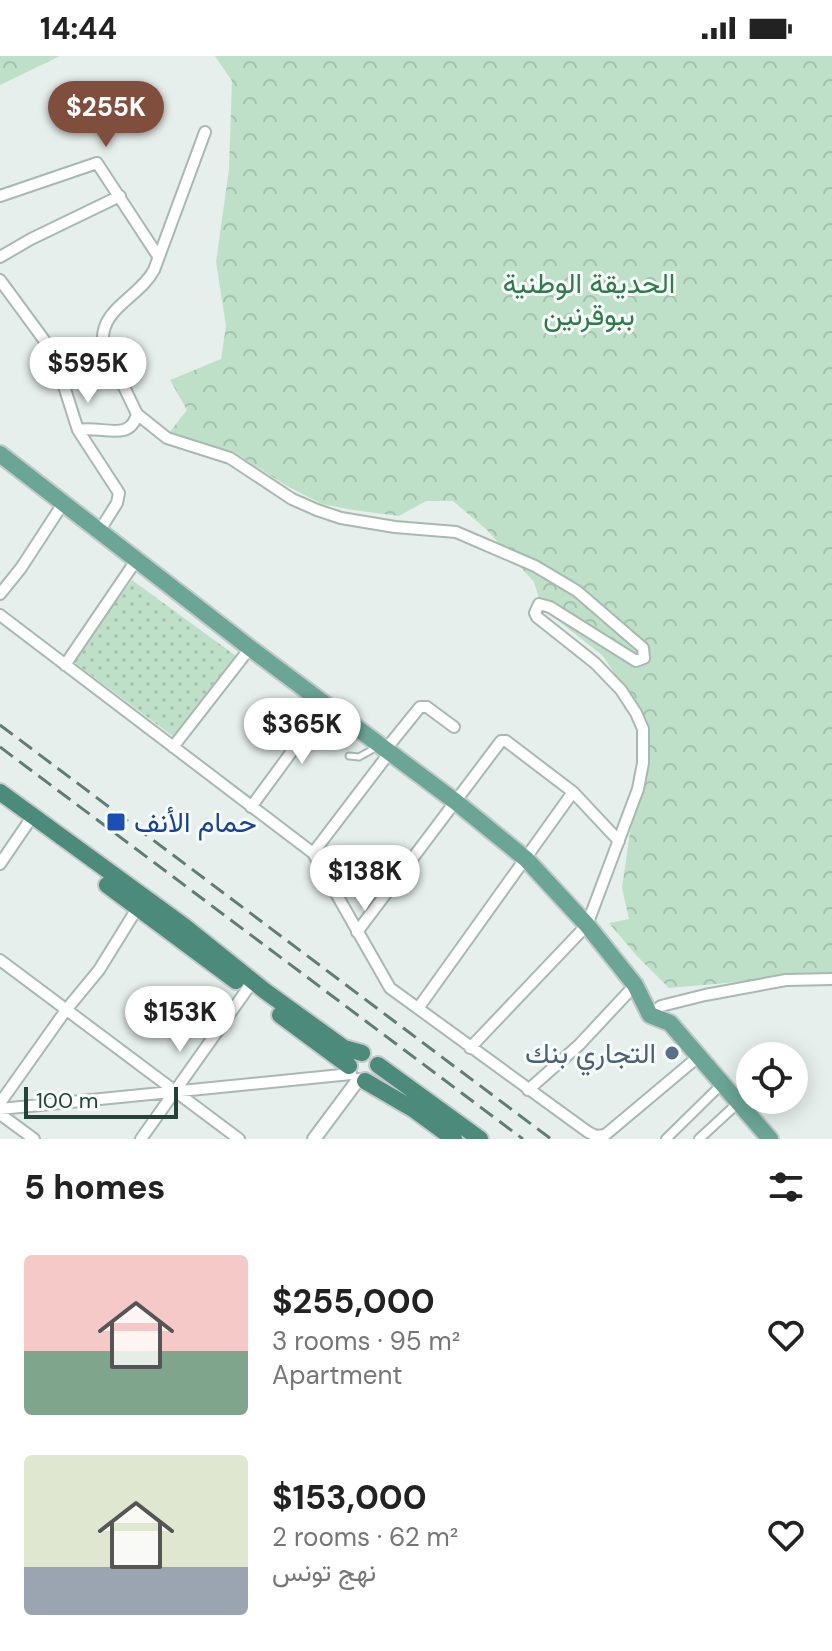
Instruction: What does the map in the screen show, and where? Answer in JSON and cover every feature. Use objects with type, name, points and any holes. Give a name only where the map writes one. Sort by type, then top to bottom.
[{"type":"highway","points":[[0,792],[28,821],[138,907],[344,1048],[372,1055],[378,1065],[480,1139]]},
{"type":"highway","points":[[0,805],[184,926],[356,1075],[413,1109],[454,1139]]},
{"type":"highway","points":[[356,1075],[352,1058],[362,1053]]},
{"type":"highway","points":[[356,1075],[375,1076],[378,1065]]},
{"type":"main road","points":[[0,454],[250,648],[456,802],[526,859],[587,925],[635,985],[650,1015],[670,1023],[736,1101]]},
{"type":"main road","points":[[747,1114],[766,1138]]},
{"type":"street","points":[[205,132],[146,284],[114,310],[102,330],[103,343],[137,414],[167,438],[230,458],[292,499],[317,510],[341,518],[395,527],[456,532],[551,574],[599,608],[643,648],[644,658],[636,661],[550,607],[539,604],[535,613],[595,663],[621,690],[643,729],[643,763],[638,789],[587,925],[470,1048]]},
{"type":"street","points":[[0,196],[97,163],[158,256]]},
{"type":"street","points":[[0,257],[120,196]]},
{"type":"street","points":[[0,280],[47,344],[56,361],[78,430],[119,493],[117,503],[100,530]]},
{"type":"street","points":[[78,430],[92,427],[129,430],[137,414]]},
{"type":"street","points":[[0,594],[64,502]]},
{"type":"street","points":[[65,665],[137,559]]},
{"type":"street","points":[[0,615],[313,853],[390,988],[588,1132],[596,1136],[605,1135],[698,1057]]},
{"type":"street","points":[[173,747],[250,648]]},
{"type":"street","points":[[251,807],[328,706]]},
{"type":"street","points":[[313,853],[386,749],[420,707],[427,707],[454,727]]},
{"type":"street","points":[[357,932],[503,740],[573,792],[619,841]]},
{"type":"street","points":[[419,1007],[573,792]]},
{"type":"street","points":[[0,864],[28,821]]},
{"type":"street","points":[[0,1103],[66,1010],[99,970],[138,907]]},
{"type":"street","points":[[0,960],[239,1139]]},
{"type":"street","points":[[650,1015],[661,1006],[705,995],[786,980],[832,979]]},
{"type":"street","points":[[528,1090],[579,1045],[635,985]]},
{"type":"street","points":[[141,1139],[250,986]]},
{"type":"street","points":[[0,1112],[175,1090],[356,1075]]},
{"type":"street","points":[[314,1139],[356,1075]]},
{"type":"street","points":[[666,1139],[722,1084]]},
{"type":"street","points":[[699,1139],[736,1105]]},
{"type":"street","points":[[0,1112],[34,1139]]},
{"type":"lane","points":[[327,740],[323,731],[328,706]]},
{"type":"lane","points":[[349,756],[359,757],[386,749]]},
{"type":"green space","points":[[0,56],[60,56],[0,85]]},
{"type":"green space","name":"الحديقة الوطنية ببوقرنين","points":[[215,56],[832,56],[832,977],[796,977],[669,988],[609,923],[629,919],[622,888],[630,832],[649,762],[645,718],[602,655],[542,608],[534,582],[487,530],[453,501],[426,501],[399,516],[322,504],[232,451],[206,447],[186,449],[169,433],[187,410],[170,380],[221,359],[226,326],[216,262],[229,169],[232,81]]},
{"type":"green space","points":[[132,580],[236,656],[174,737],[72,661]]},
{"type":"railway","points":[[0,725],[551,1139]]},
{"type":"railway","points":[[0,747],[523,1139]]},
{"type":"place","name":"حمام الأنف","points":[[116,822]]},
{"type":"place","name":"التجاري بنك","points":[[672,1053]]}]
